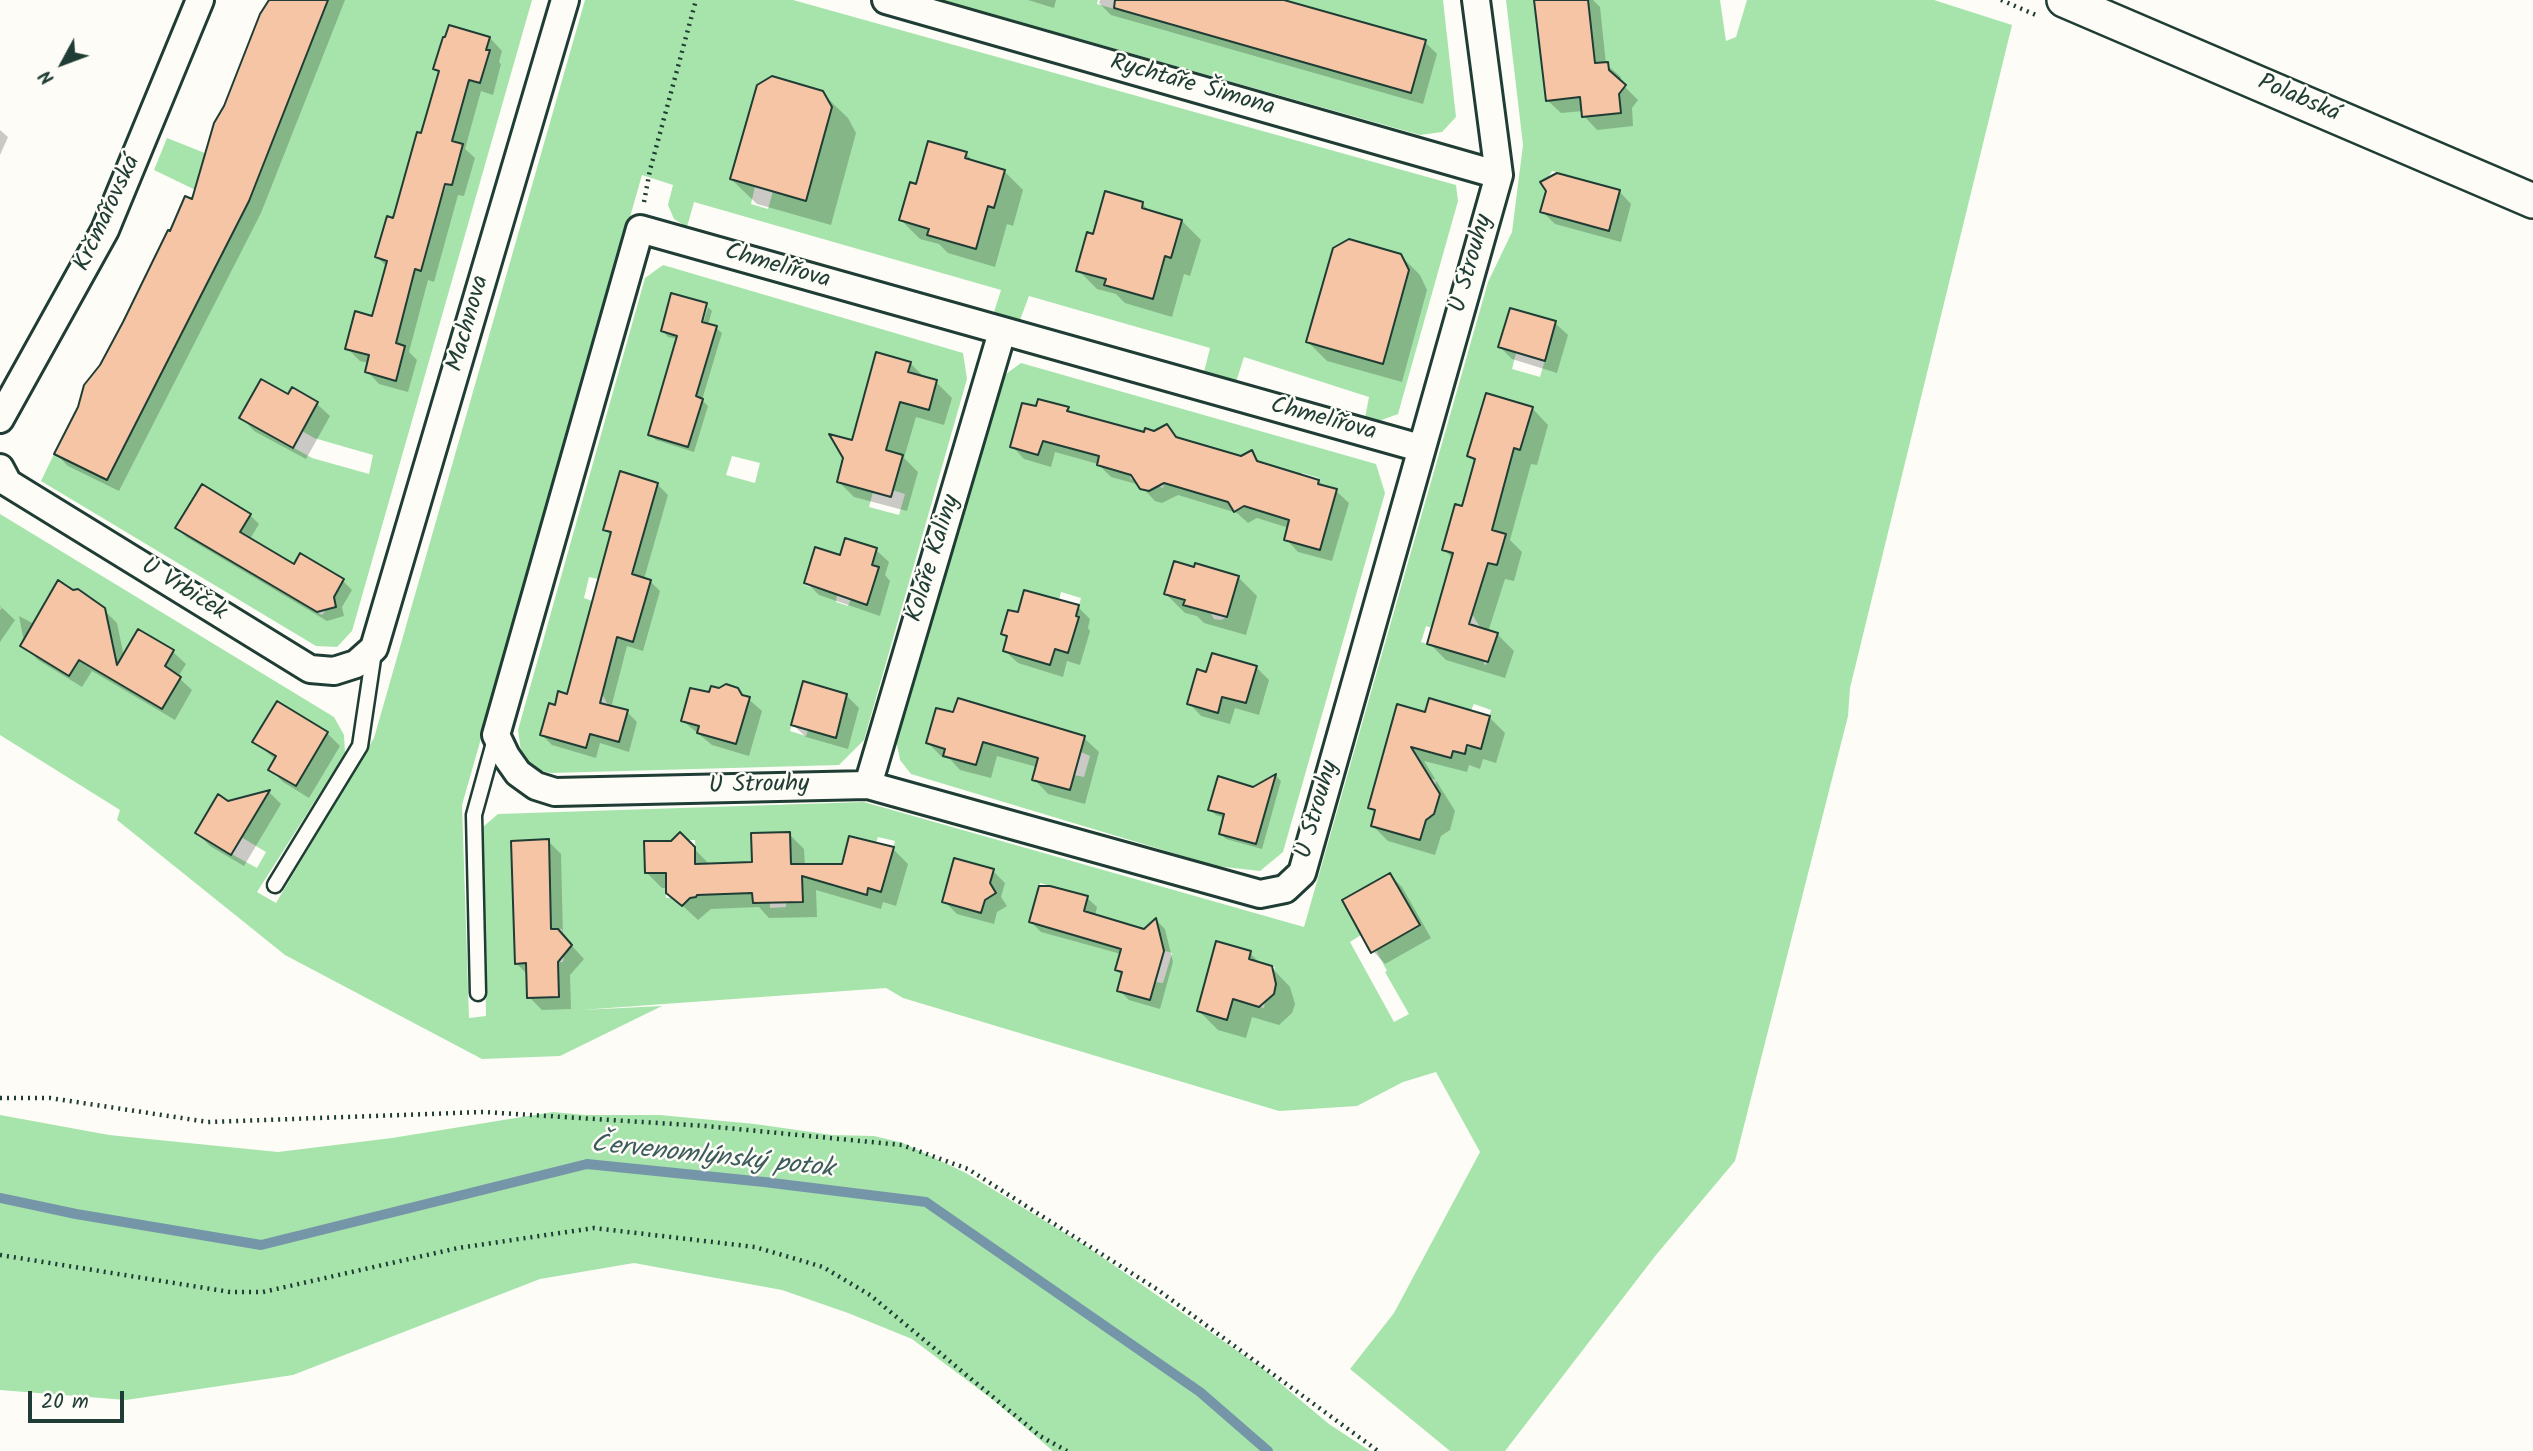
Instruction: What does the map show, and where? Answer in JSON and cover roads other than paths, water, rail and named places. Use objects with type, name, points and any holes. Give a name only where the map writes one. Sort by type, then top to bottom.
[{"type":"street","name":"Krčmářovská","points":[[0,419],[105,230],[200,0]]},
{"type":"street","name":"Machnova","points":[[374,648],[565,0]]},
{"type":"street","name":"Rychtáře Šimona","points":[[886,0],[1499,175]]},
{"type":"street","name":"U Strouhy","points":[[496,735],[518,773],[536,786],[555,792],[867,785],[1261,894],[1285,889],[1302,873],[1499,175],[1476,0]]},
{"type":"street","name":"Polabská","points":[[2064,0],[2533,201]]},
{"type":"street","name":"Chmelířova","points":[[496,735],[640,229],[1420,448]]},
{"type":"street","name":"Koláře Kaliny","points":[[867,785],[1002,332]]},
{"type":"street","name":"U Vrbiček","points":[[0,468],[8,483],[310,669],[334,671],[356,664],[374,648]]},
{"type":"lane","points":[[275,885],[359,746],[374,648]]},
{"type":"lane","points":[[478,993],[474,815],[496,735]]},
{"type":"waterway","name":"Červenomlýnský potok","points":[[0,1198],[76,1214],[261,1245],[587,1164],[926,1202],[1200,1392],[1268,1451]]}]
